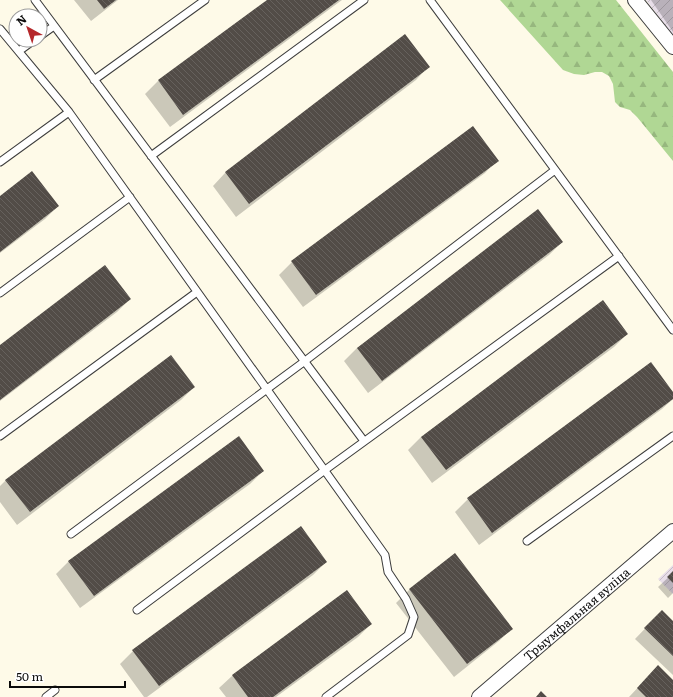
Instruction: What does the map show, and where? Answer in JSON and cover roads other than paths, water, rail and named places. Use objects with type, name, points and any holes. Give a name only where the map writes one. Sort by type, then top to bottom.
[{"type":"street","points":[[635,0],[673,47]]},
{"type":"street","name":"Трыумфальная вуліца","points":[[479,697],[673,531]]},
{"type":"lane","points":[[34,0],[364,441]]},
{"type":"lane","points":[[94,80],[205,0]]},
{"type":"lane","points":[[151,156],[364,0]]},
{"type":"lane","points":[[430,0],[673,330]]},
{"type":"lane","points":[[48,30],[54,26]]},
{"type":"lane","points":[[0,29],[69,112],[385,555],[388,572],[406,599],[414,617],[408,635],[326,697]]},
{"type":"lane","points":[[18,51],[22,48]]},
{"type":"lane","points":[[0,162],[69,112]]},
{"type":"lane","points":[[71,534],[305,362],[555,170]]},
{"type":"lane","points":[[0,293],[130,197]]},
{"type":"lane","points":[[137,610],[324,470],[619,256]]},
{"type":"lane","points":[[0,436],[197,292]]},
{"type":"lane","points":[[528,541],[673,436]]},
{"type":"lane","points":[[46,697],[55,690]]}]
